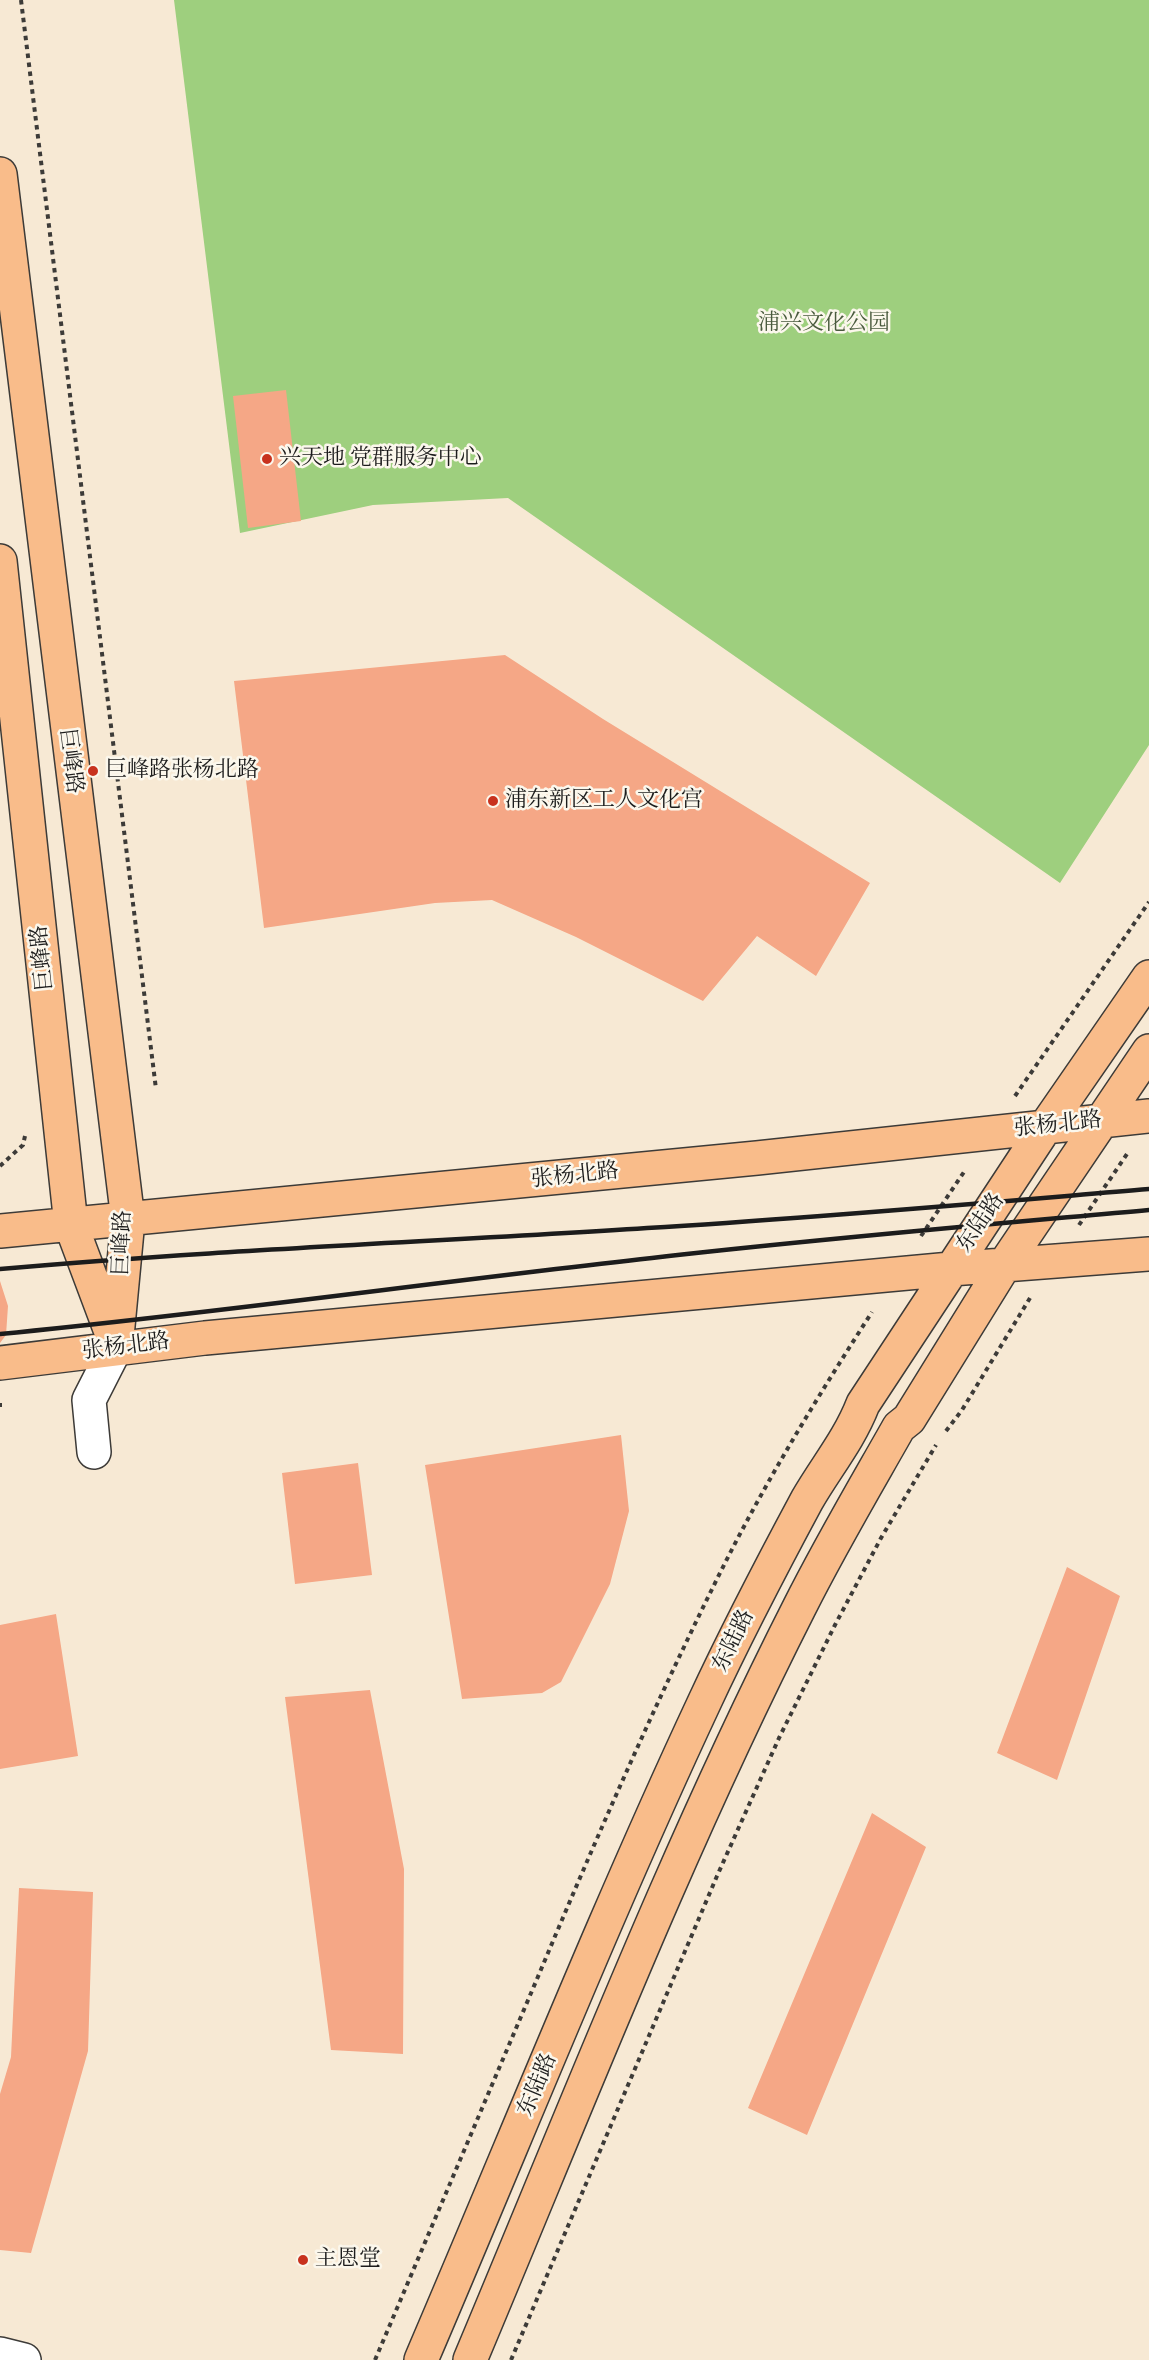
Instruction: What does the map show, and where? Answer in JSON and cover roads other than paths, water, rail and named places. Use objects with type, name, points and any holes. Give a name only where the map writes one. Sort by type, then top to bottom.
[{"type":"main road","name":"巨峰路","points":[[0,174],[128,1220],[116,1347]]},
{"type":"main road","name":"巨蜂路","points":[[0,561],[71,1225],[116,1347]]},
{"type":"main road","name":"东陆路","points":[[422,2360],[641,1842],[761,1586],[809,1497],[854,1428],[863,1404],[1046,1126],[1149,977]]},
{"type":"main road","name":"东陆路","points":[[470,2360],[680,1860],[743,1721],[799,1606],[846,1518],[899,1427],[909,1419],[1005,1264],[1149,1052]]},
{"type":"main road","name":"张杨北路","points":[[0,1232],[757,1158],[1149,1116]]},
{"type":"main road","name":"张杨北路","points":[[0,1363],[116,1347],[1005,1264],[1149,1254]]},
{"type":"lane","points":[[94,1452],[89,1400],[116,1347]]},
{"type":"lane","points":[[0,2354],[24,2360]]},
{"type":"railway","points":[[0,1269],[242,1251],[710,1224],[1149,1189]]},
{"type":"railway","points":[[0,1334],[163,1317],[714,1251],[1149,1210]]},
{"type":"place","name":"兴天地 党群服务中心","points":[[267,459]]},
{"type":"place","name":"巨峰路张杨北路","points":[[93,771]]},
{"type":"place","name":"浦东新区工人文化宫","points":[[493,801]]},
{"type":"place","name":"主恩堂","points":[[303,2260]]},
{"type":"park label","name":"浦兴文化公园","points":[[824,324]]}]
